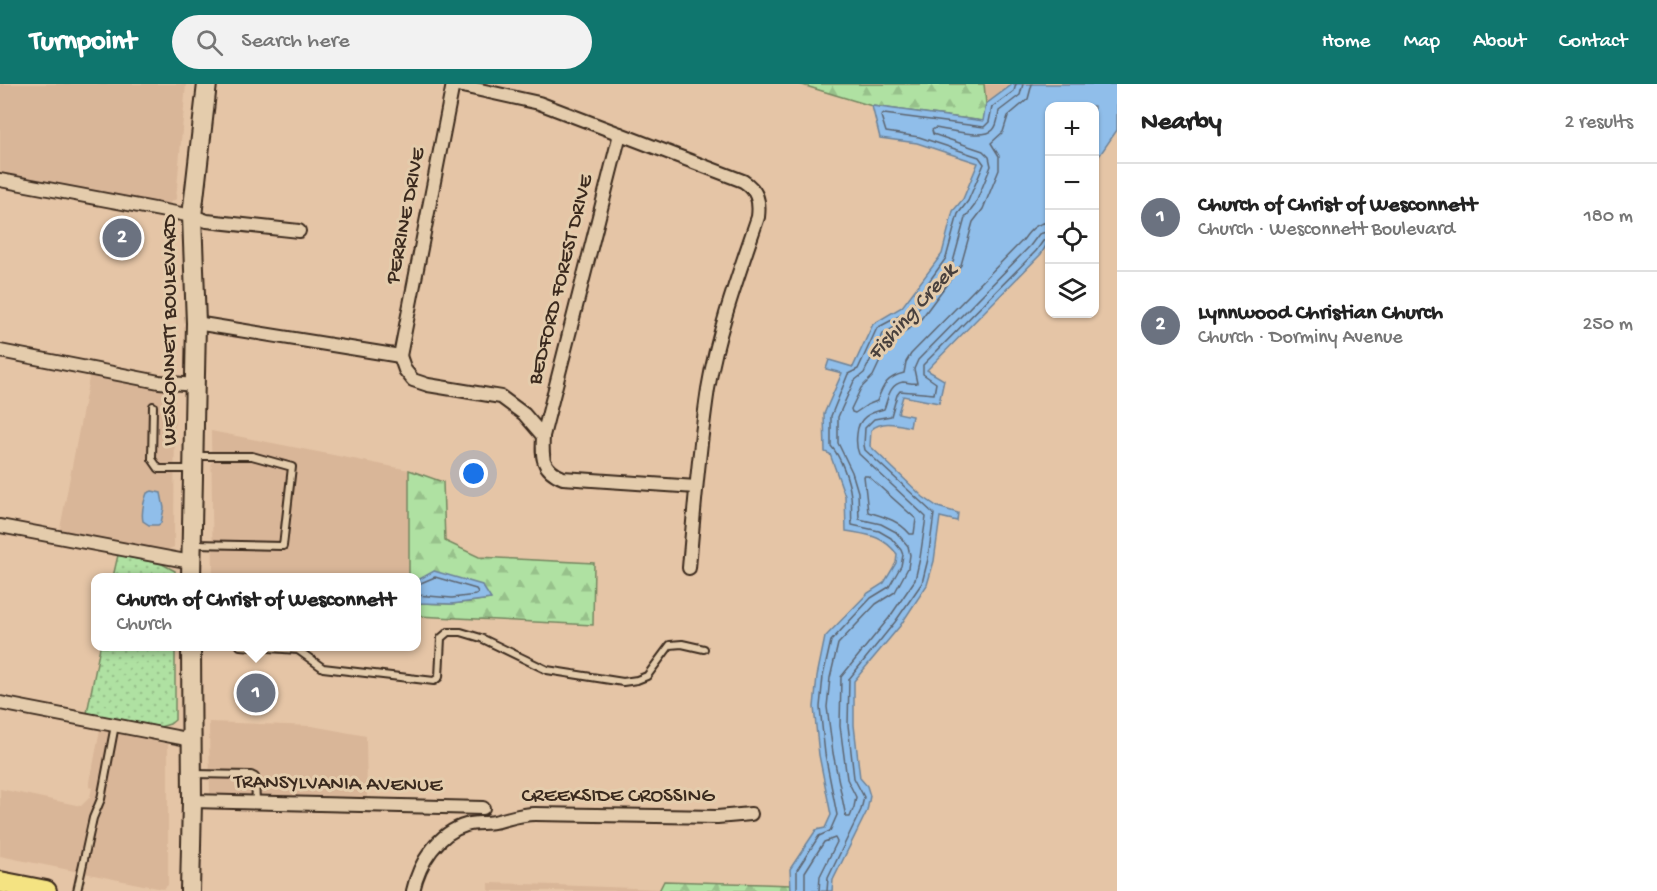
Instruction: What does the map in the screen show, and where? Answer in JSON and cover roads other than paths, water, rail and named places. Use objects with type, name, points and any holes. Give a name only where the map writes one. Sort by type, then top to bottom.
[{"type":"main road","points":[[12,886],[46,891]]},
{"type":"street","name":"WESCONNETT BOULEVARD","points":[[191,561],[196,323],[192,216],[207,84]]},
{"type":"street","points":[[453,84],[538,103],[743,181],[757,193],[758,217],[732,293],[709,387],[696,487],[689,568]]},
{"type":"street","name":"PERRINE DRIVE","points":[[400,356],[453,84]]},
{"type":"street","name":"BEDFORD FOREST DRIVE","points":[[620,134],[543,436],[542,458],[544,464],[554,475],[563,478],[696,487]]},
{"type":"street","points":[[0,180],[192,216],[207,221],[299,231]]},
{"type":"street","points":[[196,323],[400,356],[405,370],[413,380],[428,385],[501,397],[525,414],[543,436]]},
{"type":"street","points":[[0,351],[159,382],[195,385]]},
{"type":"street","points":[[0,526],[191,561]]},
{"type":"street","points":[[190,891],[191,651]]},
{"type":"street","points":[[0,703],[192,740]]},
{"type":"street","name":"TRANSYLVANIA AVENUE","points":[[192,801],[483,808]]},
{"type":"street","name":"CREEKSIDE CROSSING","points":[[413,891],[421,868],[443,838],[457,829],[474,823],[490,823],[518,815],[535,814],[706,817],[751,814]]},
{"type":"lane","points":[[153,406],[152,459],[159,469],[252,456],[292,467],[282,546],[191,561]]},
{"type":"lane","points":[[298,651],[323,668],[434,681],[439,677],[441,638],[448,632],[461,632],[481,638],[547,670],[623,682],[637,680],[647,675],[670,645],[682,644],[704,649]]},
{"type":"lane","points":[[77,891],[93,818],[100,799],[115,725]]},
{"type":"lane","points":[[192,774],[251,775],[255,777],[256,803]]},
{"type":"water","name":"Fishing Creek","points":[[1013,84],[1117,84],[1117,130],[1099,156],[1099,102],[1045,102],[1045,248],[927,370],[944,380],[939,403],[903,396],[898,413],[912,416],[910,427],[884,424],[871,430],[870,446],[923,497],[938,507],[958,513],[957,521],[940,517],[934,561],[927,585],[900,626],[854,681],[854,725],[860,778],[867,786],[870,796],[867,811],[833,880],[832,891],[791,891],[790,869],[816,830],[825,828],[831,815],[819,755],[814,707],[817,676],[825,637],[868,593],[884,583],[896,563],[897,554],[880,539],[846,531],[845,496],[830,454],[825,452],[824,414],[842,373],[826,369],[829,360],[853,367],[873,324],[902,307],[942,254],[953,211],[963,199],[978,163],[917,143],[880,138],[872,106],[983,121],[986,104]]},
{"type":"water","points":[[152,491],[161,493],[164,508],[161,523],[158,525],[149,525],[143,521],[145,499],[147,493]]},
{"type":"water","points":[[434,571],[482,585],[491,599],[452,604],[421,603],[421,578]]},
{"type":"place","name":"Lynnwood Christian Church","points":[[122,238]]},
{"type":"place","name":"Church of Christ of Wesconnett","points":[[256,693]]}]
